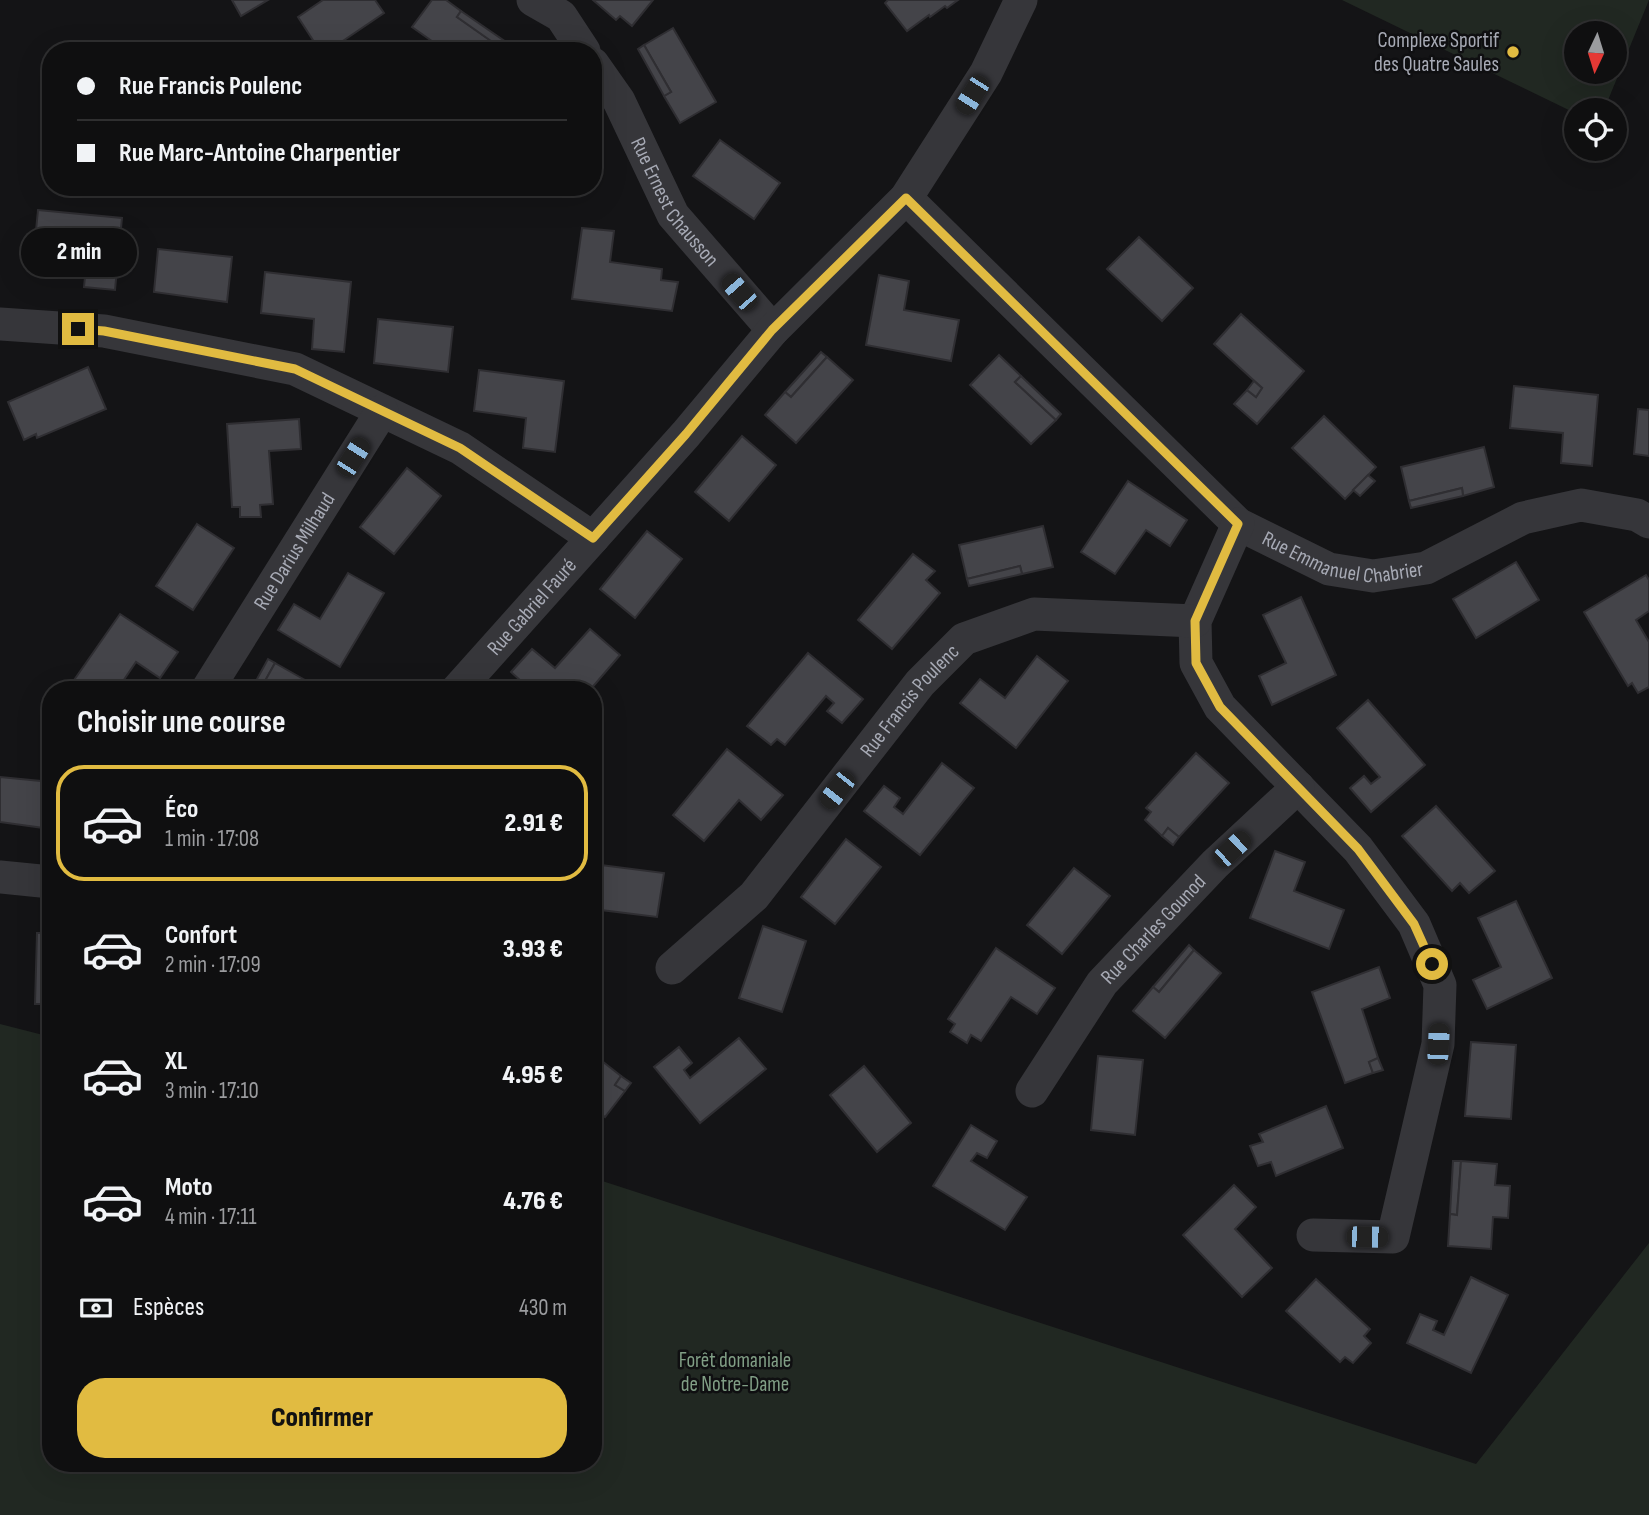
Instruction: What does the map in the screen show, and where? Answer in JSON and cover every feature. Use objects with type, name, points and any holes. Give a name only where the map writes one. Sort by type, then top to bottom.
[{"type":"street","points":[[533,0],[561,16],[578,42]]},
{"type":"street","name":"Rue Gabriel Fauré","points":[[465,681],[686,434],[772,330],[906,198],[986,73],[1021,0]]},
{"type":"street","name":"Rue Ernest Chausson","points":[[602,77],[618,100],[673,215],[772,330]]},
{"type":"street","name":"Rue Emmanuel Chabrier","points":[[906,198],[1238,524],[1329,569],[1373,576],[1426,568],[1523,518],[1581,505],[1637,515],[1649,523]]},
{"type":"street","points":[[0,324],[104,331],[295,369],[460,448],[593,538]]},
{"type":"street","name":"Rue Darius Milhaud","points":[[212,681],[383,411]]},
{"type":"street","points":[[1238,524],[1195,621],[1196,663],[1220,707],[1358,849],[1414,924],[1440,985],[1438,1044],[1394,1237],[1313,1235]]},
{"type":"street","name":"Rue Francis Poulenc","points":[[672,968],[754,896],[920,683],[964,639],[1034,614],[1195,621]]},
{"type":"street","name":"Rue Charles Gounod","points":[[1032,1091],[1102,983],[1215,864],[1298,787]]},
{"type":"street","points":[[0,877],[42,881]]},
{"type":"green space","name":"Complexe Sportif des Quatre Saules","points":[[1342,0],[1649,0],[1628,51],[1628,21],[1564,21],[1564,84],[1615,84],[1609,98],[1564,98],[1564,108]]},
{"type":"green space","name":"Forêt domaniale de Notre-Dame","points":[[0,1024],[42,1035],[42,1472],[602,1472],[602,1181],[1476,1464],[1649,1243],[1649,1515],[0,1515]]},
{"type":"building","points":[[232,0],[268,0],[241,16]]},
{"type":"building","points":[[323,0],[375,0],[384,13],[341,42],[314,42],[298,17]]},
{"type":"building","points":[[432,0],[446,0],[461,11],[457,17],[492,42],[433,42],[412,27]]},
{"type":"building","points":[[593,0],[653,0],[632,26],[620,16],[616,20]]},
{"type":"building","points":[[888,0],[958,0],[930,17],[929,15],[907,31],[885,3]]},
{"type":"building","points":[[461,11],[506,42],[492,42],[457,17]]},
{"type":"building","points":[[673,28],[716,102],[680,123],[664,96],[671,92],[644,45]]},
{"type":"building","points":[[644,45],[671,92],[664,96],[638,49]]},
{"type":"building","points":[[720,140],[780,183],[754,219],[693,176]]},
{"type":"building","points":[[38,210],[122,218],[115,290],[84,287],[87,256],[34,251]]},
{"type":"building","points":[[582,228],[614,231],[610,262],[662,269],[661,280],[678,282],[672,311],[572,299]]},
{"type":"building","points":[[1139,237],[1193,288],[1162,321],[1107,269]]},
{"type":"building","points":[[158,249],[232,257],[227,302],[154,292]]},
{"type":"building","points":[[265,272],[351,282],[344,352],[312,349],[314,319],[261,313]]},
{"type":"building","points":[[879,275],[909,281],[904,310],[959,320],[951,361],[866,345]]},
{"type":"building","points":[[1241,314],[1304,371],[1257,424],[1234,404],[1247,390],[1256,397],[1262,388],[1214,344]]},
{"type":"building","points":[[378,319],[453,327],[448,372],[374,363]]},
{"type":"building","points":[[821,352],[827,357],[791,397],[785,392]]},
{"type":"building","points":[[999,355],[1021,376],[1015,382],[1056,420],[1031,444],[970,385]]},
{"type":"building","points":[[827,357],[853,380],[796,443],[765,415],[785,392],[791,397]]},
{"type":"building","points":[[88,367],[106,409],[37,438],[36,434],[24,440],[8,402]]},
{"type":"building","points":[[479,370],[564,381],[555,452],[523,448],[526,418],[474,411]]},
{"type":"building","points":[[1021,376],[1061,414],[1056,420],[1015,382]]},
{"type":"building","points":[[1254,381],[1262,388],[1256,397],[1247,390]]},
{"type":"building","points":[[1514,386],[1598,395],[1592,466],[1561,463],[1563,433],[1510,428]]},
{"type":"building","points":[[1638,409],[1649,410],[1649,456],[1634,454]]},
{"type":"building","points":[[1324,416],[1376,467],[1345,499],[1292,448]]},
{"type":"building","points":[[299,419],[301,449],[269,451],[273,504],[260,505],[261,517],[240,517],[240,507],[232,507],[227,424]]},
{"type":"building","points":[[742,436],[776,465],[729,521],[695,492]]},
{"type":"building","points":[[1484,447],[1494,487],[1463,496],[1462,488],[1409,501],[1401,467]]},
{"type":"building","points":[[407,468],[441,496],[394,554],[360,527]]},
{"type":"building","points":[[1368,475],[1375,481],[1360,496],[1353,490]]},
{"type":"building","points":[[1128,481],[1187,520],[1170,546],[1146,530],[1115,574],[1081,552]]},
{"type":"building","points":[[1462,488],[1463,496],[1411,508],[1409,501]]},
{"type":"building","points":[[197,524],[234,548],[193,610],[156,586]]},
{"type":"building","points":[[1043,526],[1053,567],[1022,574],[1020,566],[967,579],[959,545]]},
{"type":"building","points":[[647,531],[682,559],[635,618],[600,589]]},
{"type":"building","points":[[913,554],[935,571],[926,580],[940,593],[892,649],[858,620]]},
{"type":"building","points":[[1516,562],[1539,600],[1476,638],[1453,599]]},
{"type":"building","points":[[1020,566],[1022,574],[969,586],[967,579]]},
{"type":"building","points":[[348,573],[384,593],[340,667],[278,630],[294,604],[320,619]]},
{"type":"building","points":[[1646,575],[1649,580],[1649,611],[1636,620],[1649,642],[1649,687],[1638,693],[1632,683],[1628,686],[1584,612]]},
{"type":"building","points":[[1301,597],[1336,675],[1272,705],[1259,676],[1286,663],[1263,615]]},
{"type":"building","points":[[120,614],[178,652],[160,678],[136,662],[123,681],[73,681]]},
{"type":"building","points":[[590,629],[620,655],[598,681],[521,681],[511,672],[532,649],[555,668]]},
{"type":"building","points":[[808,653],[863,699],[842,723],[827,711],[834,703],[826,696],[785,745],[777,739],[771,745],[747,726]]},
{"type":"building","points":[[1037,656],[1068,681],[1016,748],[960,703],[980,679],[1005,698]]},
{"type":"building","points":[[268,659],[275,663],[265,681],[256,681]]},
{"type":"building","points":[[275,663],[305,680],[304,681],[265,681]]},
{"type":"building","points":[[1368,700],[1425,765],[1371,812],[1350,788],[1364,776],[1371,784],[1380,777],[1337,728]]},
{"type":"building","points":[[727,749],[783,795],[761,820],[739,800],[704,841],[673,815]]},
{"type":"building","points":[[1196,753],[1229,783],[1179,837],[1168,828],[1162,836],[1145,820],[1151,812],[1146,808]]},
{"type":"building","points":[[942,763],[974,788],[920,855],[864,811],[884,786],[900,798],[894,807],[903,814]]},
{"type":"building","points":[[0,777],[42,781],[42,828],[0,822]]},
{"type":"building","points":[[1436,806],[1495,871],[1469,893],[1460,883],[1452,891],[1402,836]]},
{"type":"building","points":[[1168,828],[1179,837],[1173,845],[1162,836]]},
{"type":"building","points":[[846,839],[881,867],[835,924],[801,897]]},
{"type":"building","points":[[1275,851],[1305,862],[1294,891],[1344,910],[1329,949],[1250,918]]},
{"type":"building","points":[[602,865],[664,873],[657,917],[602,910]]},
{"type":"building","points":[[1074,868],[1110,896],[1062,954],[1027,925]]},
{"type":"building","points":[[1516,901],[1552,978],[1487,1009],[1473,980],[1501,967],[1478,918]]},
{"type":"building","points":[[763,926],[806,941],[782,1012],[739,998]]},
{"type":"building","points":[[37,933],[42,933],[42,1004],[35,1004]]},
{"type":"building","points":[[1189,945],[1194,950],[1159,992],[1153,987]]},
{"type":"building","points":[[996,948],[1055,988],[1037,1014],[1011,997],[981,1041],[971,1035],[967,1043],[950,1032],[955,1024],[948,1019]]},
{"type":"building","points":[[1194,950],[1221,973],[1165,1038],[1133,1011],[1153,987],[1159,992]]},
{"type":"building","points":[[1379,967],[1390,998],[1362,1009],[1378,1058],[1369,1062],[1373,1073],[1345,1083],[1312,992]]},
{"type":"building","points":[[739,1038],[766,1069],[700,1123],[654,1067],[679,1047],[692,1063],[684,1070],[690,1078]]},
{"type":"building","points":[[1471,1042],[1516,1045],[1511,1119],[1465,1116]]},
{"type":"building","points":[[1098,1056],[1143,1060],[1135,1135],[1091,1130]]},
{"type":"building","points":[[1378,1058],[1383,1070],[1373,1073],[1369,1062]]},
{"type":"building","points":[[602,1061],[621,1076],[615,1085],[625,1091],[605,1117],[602,1115]]},
{"type":"building","points":[[864,1066],[911,1123],[877,1152],[830,1095]]},
{"type":"building","points":[[621,1076],[631,1083],[625,1091],[615,1085]]},
{"type":"building","points":[[1326,1106],[1343,1148],[1276,1176],[1271,1162],[1258,1166],[1250,1146],[1263,1142],[1259,1134]]},
{"type":"building","points":[[971,1125],[997,1141],[987,1158],[977,1153],[971,1161],[1027,1197],[1005,1230],[933,1186]]},
{"type":"building","points":[[1453,1161],[1461,1161],[1457,1215],[1450,1214]]},
{"type":"building","points":[[1461,1161],[1497,1164],[1495,1185],[1510,1186],[1508,1218],[1493,1217],[1491,1249],[1448,1246],[1450,1214],[1457,1215]]},
{"type":"building","points":[[1234,1185],[1256,1207],[1235,1229],[1272,1268],[1242,1297],[1183,1235]]},
{"type":"building","points":[[1471,1277],[1508,1295],[1471,1373],[1407,1343],[1420,1314],[1437,1321],[1433,1330],[1444,1335]]},
{"type":"building","points":[[1316,1279],[1370,1329],[1364,1336],[1371,1343],[1353,1363],[1345,1357],[1340,1362],[1286,1311]]},
{"type":"place","name":"Complexe Sportif des Quatre Saules","points":[[1513,52]]},
{"type":"route","points":[[78,329],[104,331],[295,369],[460,448],[593,538],[686,434],[772,330],[906,198],[1238,524],[1195,621],[1196,663],[1220,707],[1358,849],[1414,924],[1432,964]]}]
